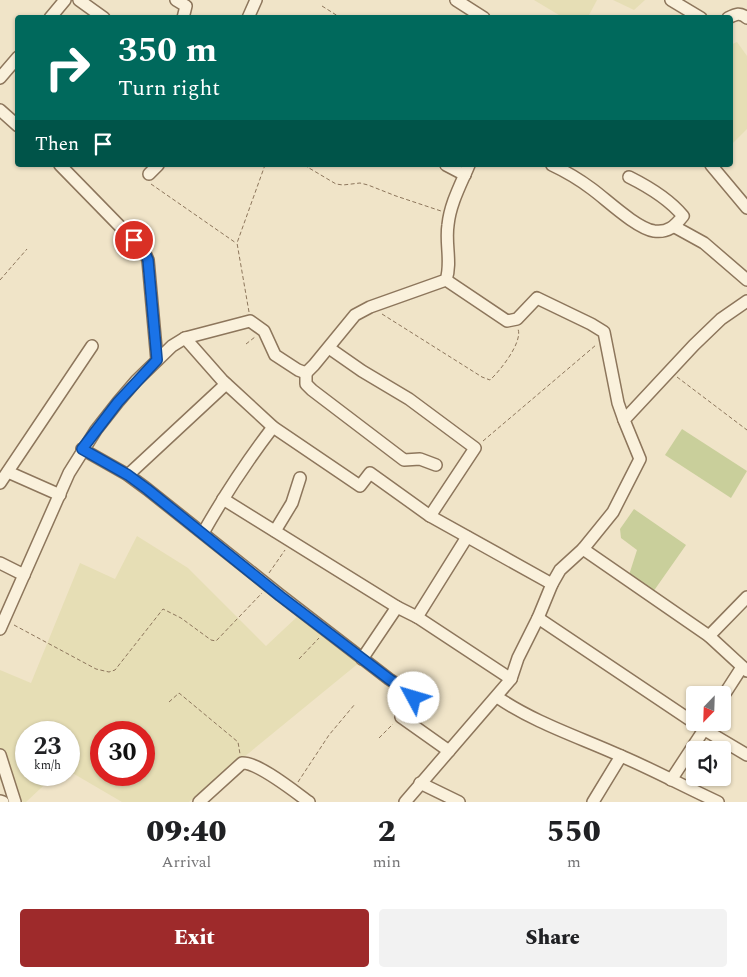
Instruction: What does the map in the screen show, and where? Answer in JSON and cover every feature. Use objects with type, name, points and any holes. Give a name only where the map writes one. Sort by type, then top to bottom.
[{"type":"street","points":[[52,15],[65,0]]},
{"type":"street","points":[[80,0],[100,15]]},
{"type":"street","points":[[176,0],[186,6],[184,15]]},
{"type":"street","points":[[249,15],[256,0]]},
{"type":"street","points":[[456,0],[479,15]]},
{"type":"street","points":[[671,0],[696,15]]},
{"type":"street","points":[[733,15],[737,13],[747,18]]},
{"type":"street","points":[[0,78],[15,60]]},
{"type":"street","points":[[0,110],[15,123]]},
{"type":"street","points":[[62,167],[144,251],[148,260],[157,360]]},
{"type":"street","points":[[149,179],[157,167]]},
{"type":"street","points":[[436,465],[420,460],[404,460],[312,390],[306,384],[306,373],[355,315],[370,307],[446,280],[449,272],[447,241],[449,214],[467,170],[454,167]]},
{"type":"street","points":[[556,167],[572,175],[643,227],[652,231],[661,231],[675,227],[683,216],[675,206],[629,177]]},
{"type":"street","points":[[713,167],[747,208]]},
{"type":"street","points":[[675,227],[704,244],[747,280]]},
{"type":"street","points":[[405,802],[511,679],[518,658],[560,570],[583,549],[613,512],[640,459],[618,404],[604,332],[537,298],[517,319],[507,321],[446,280]]},
{"type":"street","points":[[624,420],[694,345],[721,319],[747,301]]},
{"type":"street","points":[[2,624],[69,473],[82,449],[118,402],[172,346],[185,338],[250,320],[264,331],[275,355],[306,373]]},
{"type":"street","points":[[185,338],[226,384],[273,427],[360,486],[370,473],[430,516],[552,584]]},
{"type":"street","points":[[0,483],[92,346]]},
{"type":"street","points":[[329,348],[362,371],[410,399],[475,448],[430,516]]},
{"type":"street","points":[[128,475],[226,384]]},
{"type":"street","points":[[203,533],[251,456],[273,427]]},
{"type":"street","points":[[82,449],[128,475],[362,659],[413,695],[412,701],[401,717],[449,751]]},
{"type":"street","points":[[8,472],[60,495]]},
{"type":"street","points":[[275,531],[292,503],[300,478]]},
{"type":"street","points":[[223,499],[290,542],[397,607],[417,617],[511,679]]},
{"type":"street","points":[[417,617],[468,537]]},
{"type":"street","points":[[583,549],[709,636],[745,669],[731,687]]},
{"type":"street","points":[[0,562],[24,575]]},
{"type":"street","points":[[709,636],[747,597]]},
{"type":"street","points":[[362,659],[397,607]]},
{"type":"street","points":[[538,618],[686,713]]},
{"type":"street","points":[[497,697],[515,709],[718,802]]},
{"type":"street","points":[[671,780],[704,731]]},
{"type":"street","points":[[714,731],[747,755]]},
{"type":"street","points":[[0,755],[5,785],[16,802]]},
{"type":"street","points":[[593,802],[621,756]]},
{"type":"street","points":[[199,802],[242,762],[252,764],[309,802]]},
{"type":"street","points":[[420,783],[459,802]]},
{"type":"path","points":[[322,6],[336,15]]},
{"type":"path","points":[[250,320],[237,243],[264,167]]},
{"type":"path","points":[[307,167],[336,184],[343,186],[360,183],[368,185],[449,214]]},
{"type":"path","points":[[149,179],[237,243]]},
{"type":"path","points":[[0,280],[27,249]]},
{"type":"path","points":[[370,307],[490,380],[496,375],[519,338],[519,330],[512,320]]},
{"type":"path","points":[[246,344],[264,331]]},
{"type":"path","points":[[475,448],[598,343],[606,340]]},
{"type":"path","points":[[670,372],[747,430]]},
{"type":"path","points":[[2,624],[96,669],[109,672],[115,670],[163,609],[181,618],[211,640],[216,641],[265,584],[290,542]]},
{"type":"path","points":[[298,659],[326,631]]},
{"type":"path","points":[[169,702],[179,693],[238,742],[242,762]]},
{"type":"path","points":[[292,790],[330,735],[355,704]]},
{"type":"path","points":[[379,738],[401,717]]},
{"type":"shaded area","points":[[534,0],[597,0],[589,15],[559,15]]},
{"type":"shaded area","points":[[613,0],[645,0],[634,10]]},
{"type":"shaded area","points":[[737,42],[747,56],[747,129],[733,143],[733,44]]},
{"type":"shaded area","points":[[137,536],[188,568],[266,646],[299,615],[360,662],[189,802],[122,802],[95,786],[155,786],[155,721],[90,721],[90,783],[80,777],[80,721],[15,721],[15,786],[43,786],[26,802],[23,802],[0,781],[0,670],[31,683],[80,563],[115,579]]},
{"type":"green space","points":[[682,429],[747,471],[731,498],[665,455]]},
{"type":"green space","points":[[634,509],[686,545],[653,592],[629,575],[637,550],[621,538],[620,529]]},
{"type":"route","points":[[134,240],[144,251],[148,260],[157,360],[118,402],[82,449],[128,475],[147,489],[280,596],[413,695],[414,698]]}]
